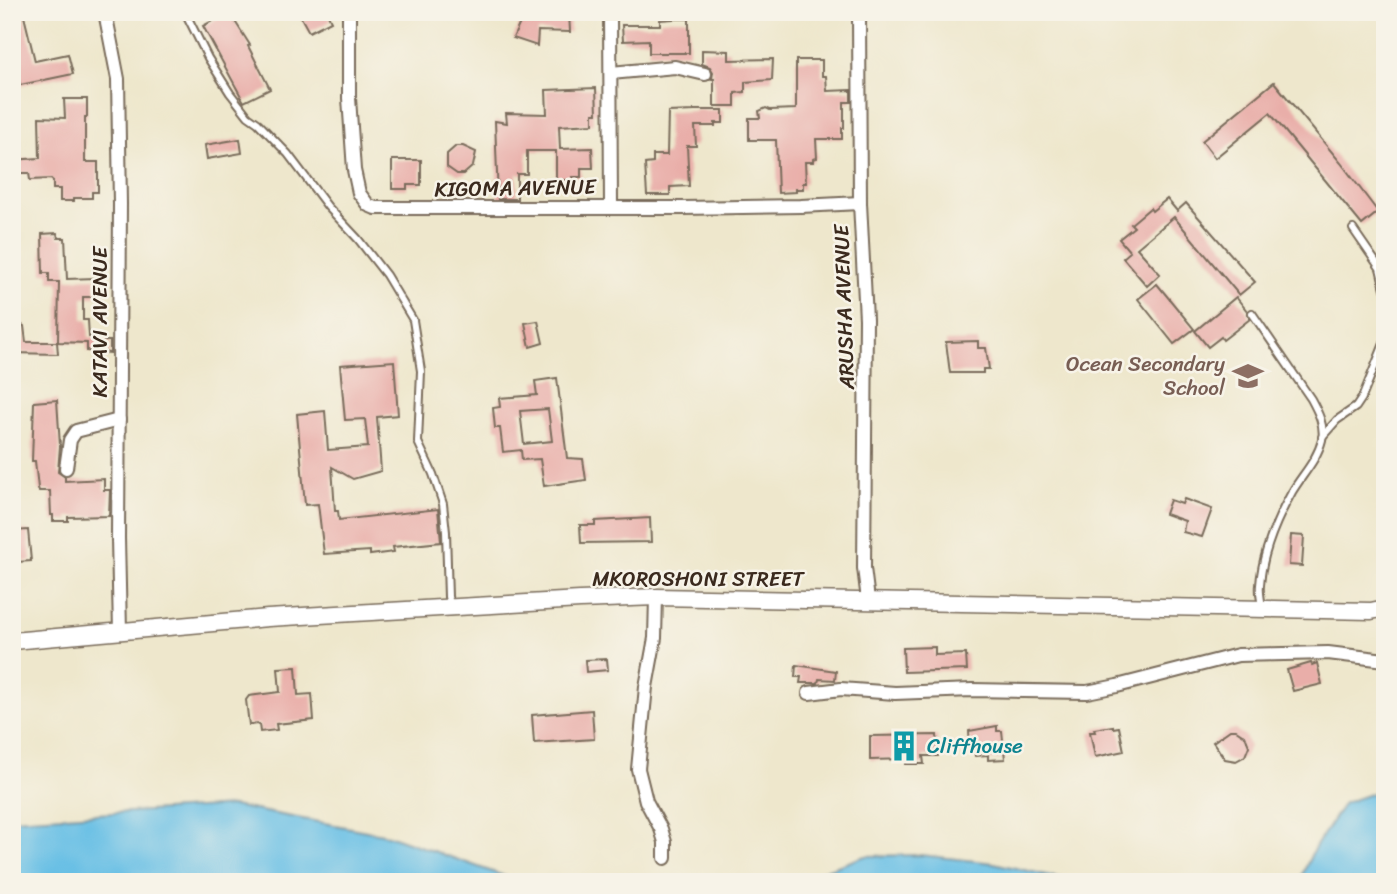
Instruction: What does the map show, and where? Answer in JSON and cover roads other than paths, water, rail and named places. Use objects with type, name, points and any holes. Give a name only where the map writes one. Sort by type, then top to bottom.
[{"type":"street","name":"KATAVI AVENUE","points":[[104,12],[118,79],[120,632]]},
{"type":"street","name":"KIGOMA AVENUE","points":[[349,12],[349,98],[354,170],[359,192],[368,205],[374,208],[404,210],[449,207],[802,206],[860,203]]},
{"type":"street","points":[[610,12],[611,206]]},
{"type":"street","name":"ARUSHA AVENUE","points":[[859,12],[860,203],[866,319],[864,568],[868,600]]},
{"type":"street","points":[[611,73],[675,67],[705,74]]},
{"type":"street","points":[[66,468],[70,440],[76,431],[119,420]]},
{"type":"street","points":[[656,597],[655,638],[646,687],[638,769],[646,801],[665,842],[665,858]]},
{"type":"street","name":"MKOROSHONI STREET","points":[[12,641],[268,618],[656,597],[1371,611],[1385,608]]},
{"type":"street","points":[[809,693],[841,689],[895,693],[972,690],[1087,691],[1238,655],[1328,653],[1385,660]]},
{"type":"lane","points":[[185,12],[208,58],[230,93],[248,116],[288,154],[328,207],[358,239],[386,275],[413,320],[421,371],[418,442],[443,504],[448,597],[452,609]]},
{"type":"lane","points":[[1353,229],[1380,268],[1385,289]]},
{"type":"lane","points":[[1252,313],[1318,411],[1322,437]]},
{"type":"lane","points":[[1262,609],[1259,585],[1274,530],[1293,491],[1308,470],[1322,437],[1337,420],[1356,407],[1362,398],[1385,341]]},
{"type":"water","points":[[1385,789],[1385,882],[1299,882],[1314,849],[1344,803]]},
{"type":"water","points":[[233,806],[388,835],[521,882],[12,882],[12,819]]},
{"type":"water","points":[[920,855],[994,863],[1076,882],[803,882],[815,874],[865,856]]},
{"type":"place","name":"Ocean Secondary School","points":[[1248,376]]},
{"type":"place","name":"Cliffhouse","points":[[904,746]]}]
